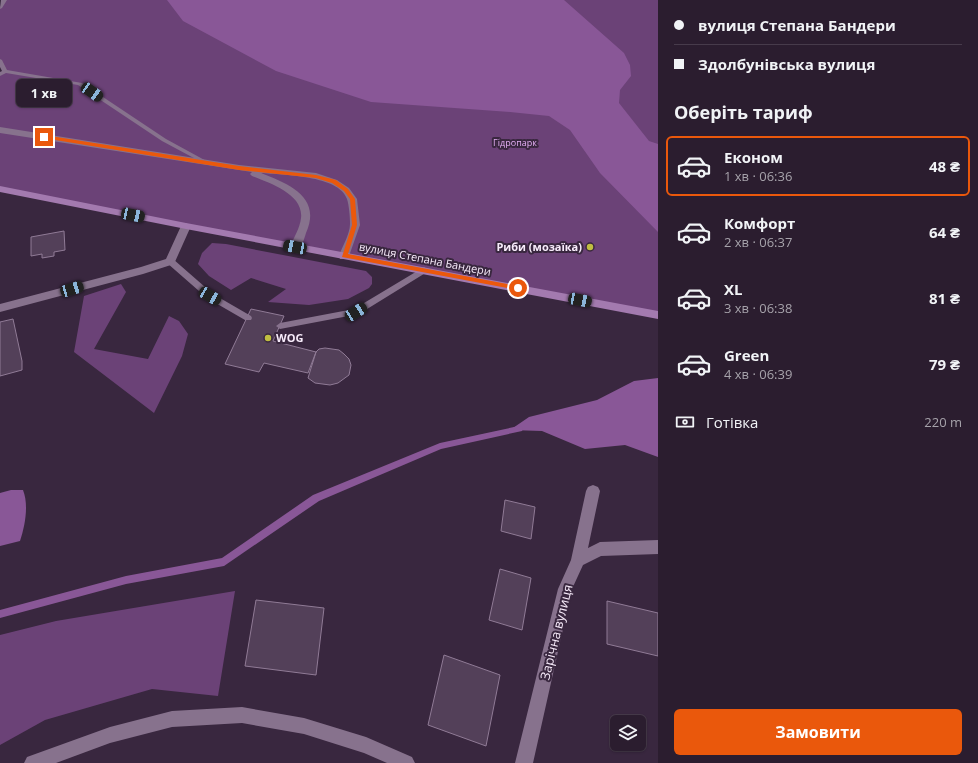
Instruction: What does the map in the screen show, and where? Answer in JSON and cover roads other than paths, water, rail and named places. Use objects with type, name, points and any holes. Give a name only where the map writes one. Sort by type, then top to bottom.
[{"type":"main road","name":"вулиця Степана Бандери","points":[[0,189],[295,247],[658,315]]},
{"type":"street","points":[[0,130],[239,168],[316,176],[334,182],[346,190],[352,199],[355,225],[344,256]]},
{"type":"street","points":[[239,168],[274,181],[299,196],[306,211],[304,226],[295,247]]},
{"type":"street","points":[[0,308],[143,270],[170,261],[186,226]]},
{"type":"street","name":"Зарічна вулиця","points":[[524,763],[565,589],[578,560],[593,491]]},
{"type":"street","points":[[578,560],[600,549],[658,547]]},
{"type":"street","points":[[33,763],[110,734],[172,719],[242,715],[304,726],[366,745],[406,763]]},
{"type":"lane","points":[[0,7],[4,0]]},
{"type":"lane","points":[[0,61],[3,73],[80,84],[164,140],[207,163]]},
{"type":"lane","points":[[170,261],[210,296],[248,318]]},
{"type":"lane","points":[[280,326],[356,312],[424,270]]},
{"type":"waterway","points":[[0,614],[126,580],[224,562],[316,498],[440,446],[519,429]]},
{"type":"place","name":"Риби (мозаїка)","points":[[590,247]]},
{"type":"place","name":"WOG","points":[[268,338]]},
{"type":"park label","name":"Гідропарк","points":[[515,143]]}]
